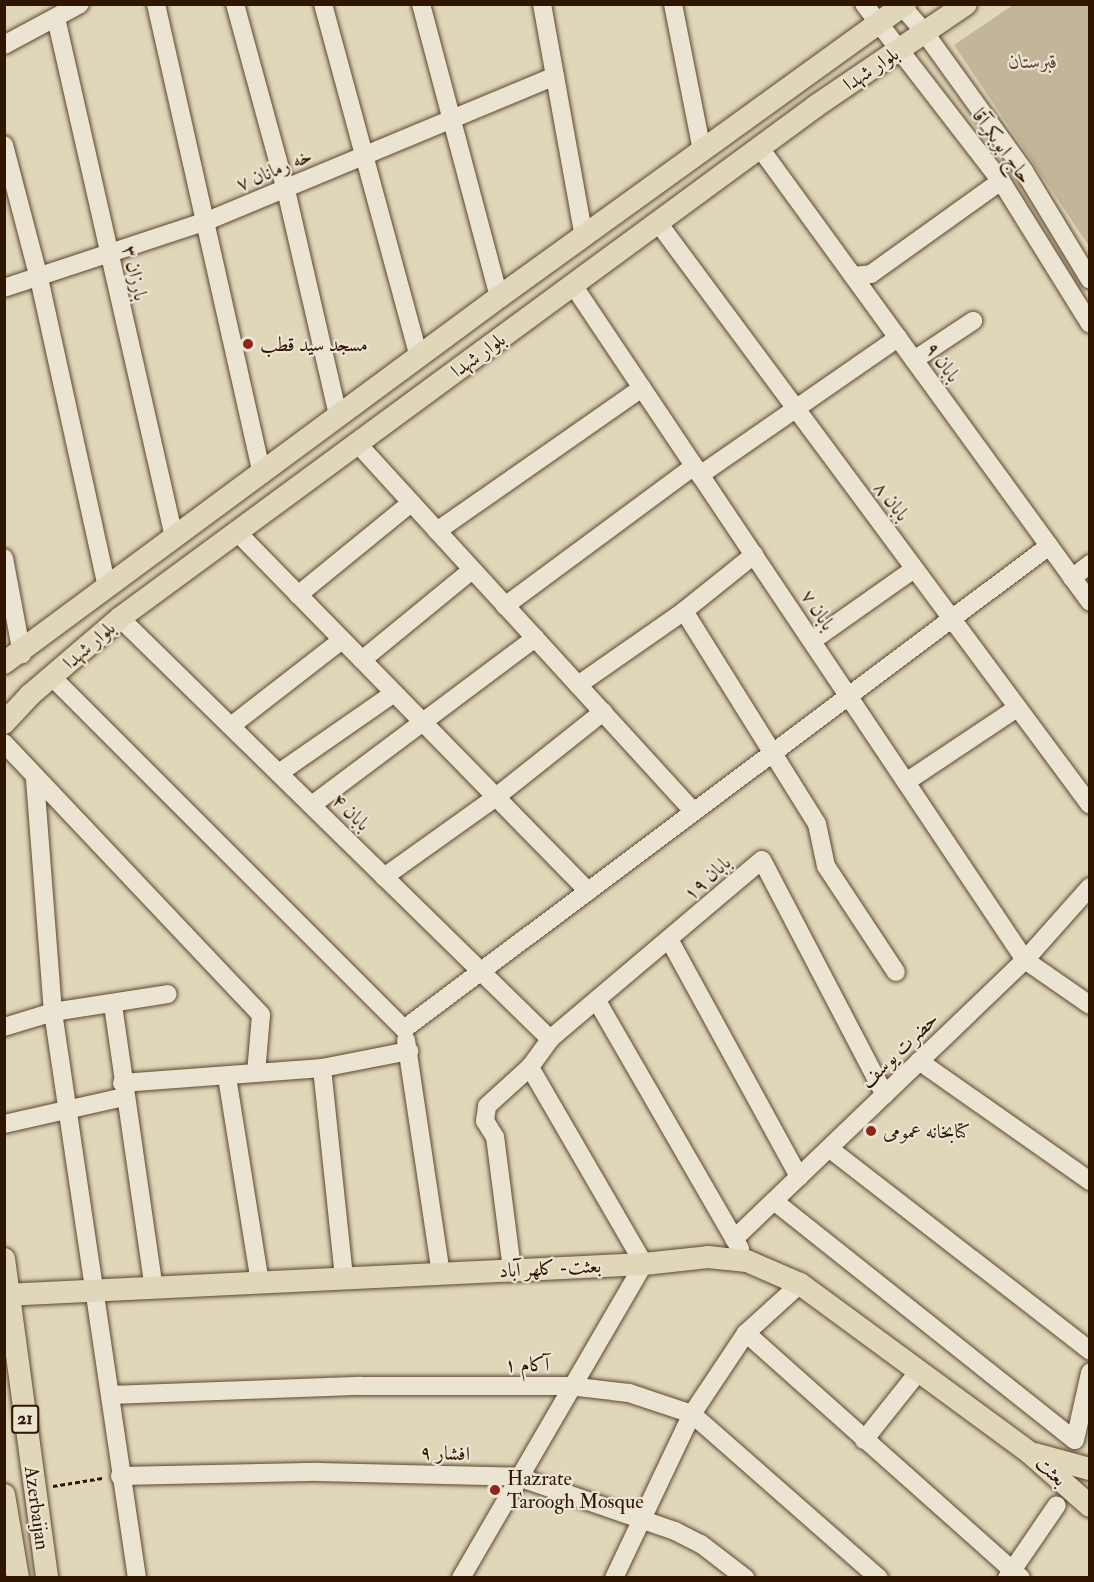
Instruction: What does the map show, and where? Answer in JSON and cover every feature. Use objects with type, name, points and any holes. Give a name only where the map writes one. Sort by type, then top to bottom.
[{"type":"main road","name":"بلوار شهدا","points":[[4,723],[30,695],[120,618],[760,148],[966,4]]},
{"type":"main road","name":"بلوار شهدا","points":[[9,661],[338,415],[902,5]]},
{"type":"main road","points":[[4,700],[30,695]]},
{"type":"main road","name":"بعثت- کلهر آباد","points":[[7,1295],[97,1294],[154,1288],[345,1276],[441,1274],[644,1264],[708,1257],[747,1261],[800,1284],[1030,1453]]},
{"type":"main road","name":"Azerbaijan","points":[[4,1259],[33,1489],[47,1578]]},
{"type":"main road","name":"بعثت","points":[[1030,1453],[1089,1469]]},
{"type":"main road","name":"بعثت","points":[[1030,1453],[1089,1506]]},
{"type":"main road","name":"Azerbaijan","points":[[4,1495],[18,1578]]},
{"type":"street","points":[[4,45],[80,4]]},
{"type":"street","points":[[156,4],[207,221],[262,474]]},
{"type":"street","points":[[236,4],[286,190],[338,415]]},
{"type":"street","points":[[323,4],[419,358]]},
{"type":"street","points":[[421,4],[499,297]]},
{"type":"street","points":[[542,4],[584,237]]},
{"type":"street","points":[[673,4],[702,151]]},
{"type":"street","name":"حاج ابوبکر آقا","points":[[864,4],[1001,181],[1089,324]]},
{"type":"street","name":"حاج ابوبکر آقا","points":[[902,5],[925,33],[1024,171],[1089,280]]},
{"type":"street","name":"بارزان ۳","points":[[56,18],[108,257],[174,537]]},
{"type":"street","name":"خه رمانان ۷","points":[[4,288],[108,257],[207,221],[286,190],[364,155],[453,121],[555,76]]},
{"type":"street","points":[[4,145],[39,278],[107,588]]},
{"type":"street","name":"بابان ۹","points":[[760,148],[1089,602]]},
{"type":"street","points":[[853,276],[871,274],[1001,181]]},
{"type":"street","name":"بابان ۸","points":[[659,224],[1089,805]]},
{"type":"street","name":"بابان ۷","points":[[573,285],[1025,960]]},
{"type":"street","points":[[914,360],[973,321]]},
{"type":"street","points":[[505,606],[697,470],[795,408],[898,338]]},
{"type":"street","points":[[437,531],[642,388]]},
{"type":"street","points":[[357,443],[693,812]]},
{"type":"street","points":[[298,595],[411,503]]},
{"type":"street","points":[[238,533],[588,891]]},
{"type":"street","points":[[404,1029],[847,694],[1049,546]]},
{"type":"street","points":[[578,685],[684,611],[754,555]]},
{"type":"street","points":[[4,558],[9,661]]},
{"type":"street","points":[[1072,578],[1089,564]]},
{"type":"street","points":[[812,641],[914,568]]},
{"type":"street","points":[[362,660],[472,570]]},
{"type":"street","points":[[684,611],[817,824],[826,866],[896,972]]},
{"type":"street","name":"بابان ۴","points":[[120,618],[550,1039]]},
{"type":"street","points":[[312,806],[535,638]]},
{"type":"street","points":[[231,726],[342,640]]},
{"type":"street","points":[[52,677],[404,1029],[441,1274]]},
{"type":"street","points":[[279,773],[394,693]]},
{"type":"street","points":[[906,782],[1017,708]]},
{"type":"street","points":[[384,877],[495,797],[603,712]]},
{"type":"street","points":[[4,743],[35,779],[261,1015],[256,1073]]},
{"type":"street","points":[[35,779],[53,1012],[97,1294],[120,1476],[137,1578]]},
{"type":"street","name":"بابان ۱۹","points":[[512,1269],[495,1137],[485,1121],[486,1106],[530,1067],[550,1039],[670,941],[762,860],[885,1095]]},
{"type":"street","name":"حضرت یوسف","points":[[734,1239],[1025,960],[1089,887]]},
{"type":"street","points":[[670,941],[799,1177]]},
{"type":"street","points":[[1025,960],[1089,1005]]},
{"type":"street","points":[[4,1027],[53,1012],[112,1005],[168,994]]},
{"type":"street","points":[[597,1001],[747,1261]]},
{"type":"street","points":[[112,1005],[154,1288]]},
{"type":"street","points":[[4,1124],[67,1108],[123,1090],[256,1073],[322,1068],[409,1051]]},
{"type":"street","points":[[919,1061],[1089,1181]]},
{"type":"street","points":[[469,1576],[518,1477],[569,1386],[644,1264],[530,1067]]},
{"type":"street","points":[[322,1068],[345,1276]]},
{"type":"street","points":[[227,1077],[260,1282]]},
{"type":"street","points":[[830,1149],[1089,1350]]},
{"type":"street","points":[[774,1201],[1075,1440],[1089,1373]]},
{"type":"street","points":[[615,1578],[639,1521],[692,1414],[746,1333],[800,1284]]},
{"type":"street","points":[[746,1333],[1013,1575],[1057,1505]]},
{"type":"street","points":[[864,1440],[919,1371]]},
{"type":"street","name":"آکام ۱","points":[[110,1395],[361,1386],[569,1386],[628,1393],[692,1414],[879,1578]]},
{"type":"street","name":"افشار ۹","points":[[120,1476],[319,1472],[518,1477],[639,1521],[675,1531],[701,1544],[745,1578]]},
{"type":"path","points":[[33,1489],[120,1476]]},
{"type":"green space","name":"قبرستان","points":[[1013,5],[1089,5],[1089,246],[954,45]]},
{"type":"place","name":"مسجد سید قطب","points":[[248,344]]},
{"type":"place","name":"کتابخانه عمومی","points":[[871,1131]]},
{"type":"place","name":"Hazrate Taroogh Mosque","points":[[495,1490]]}]
